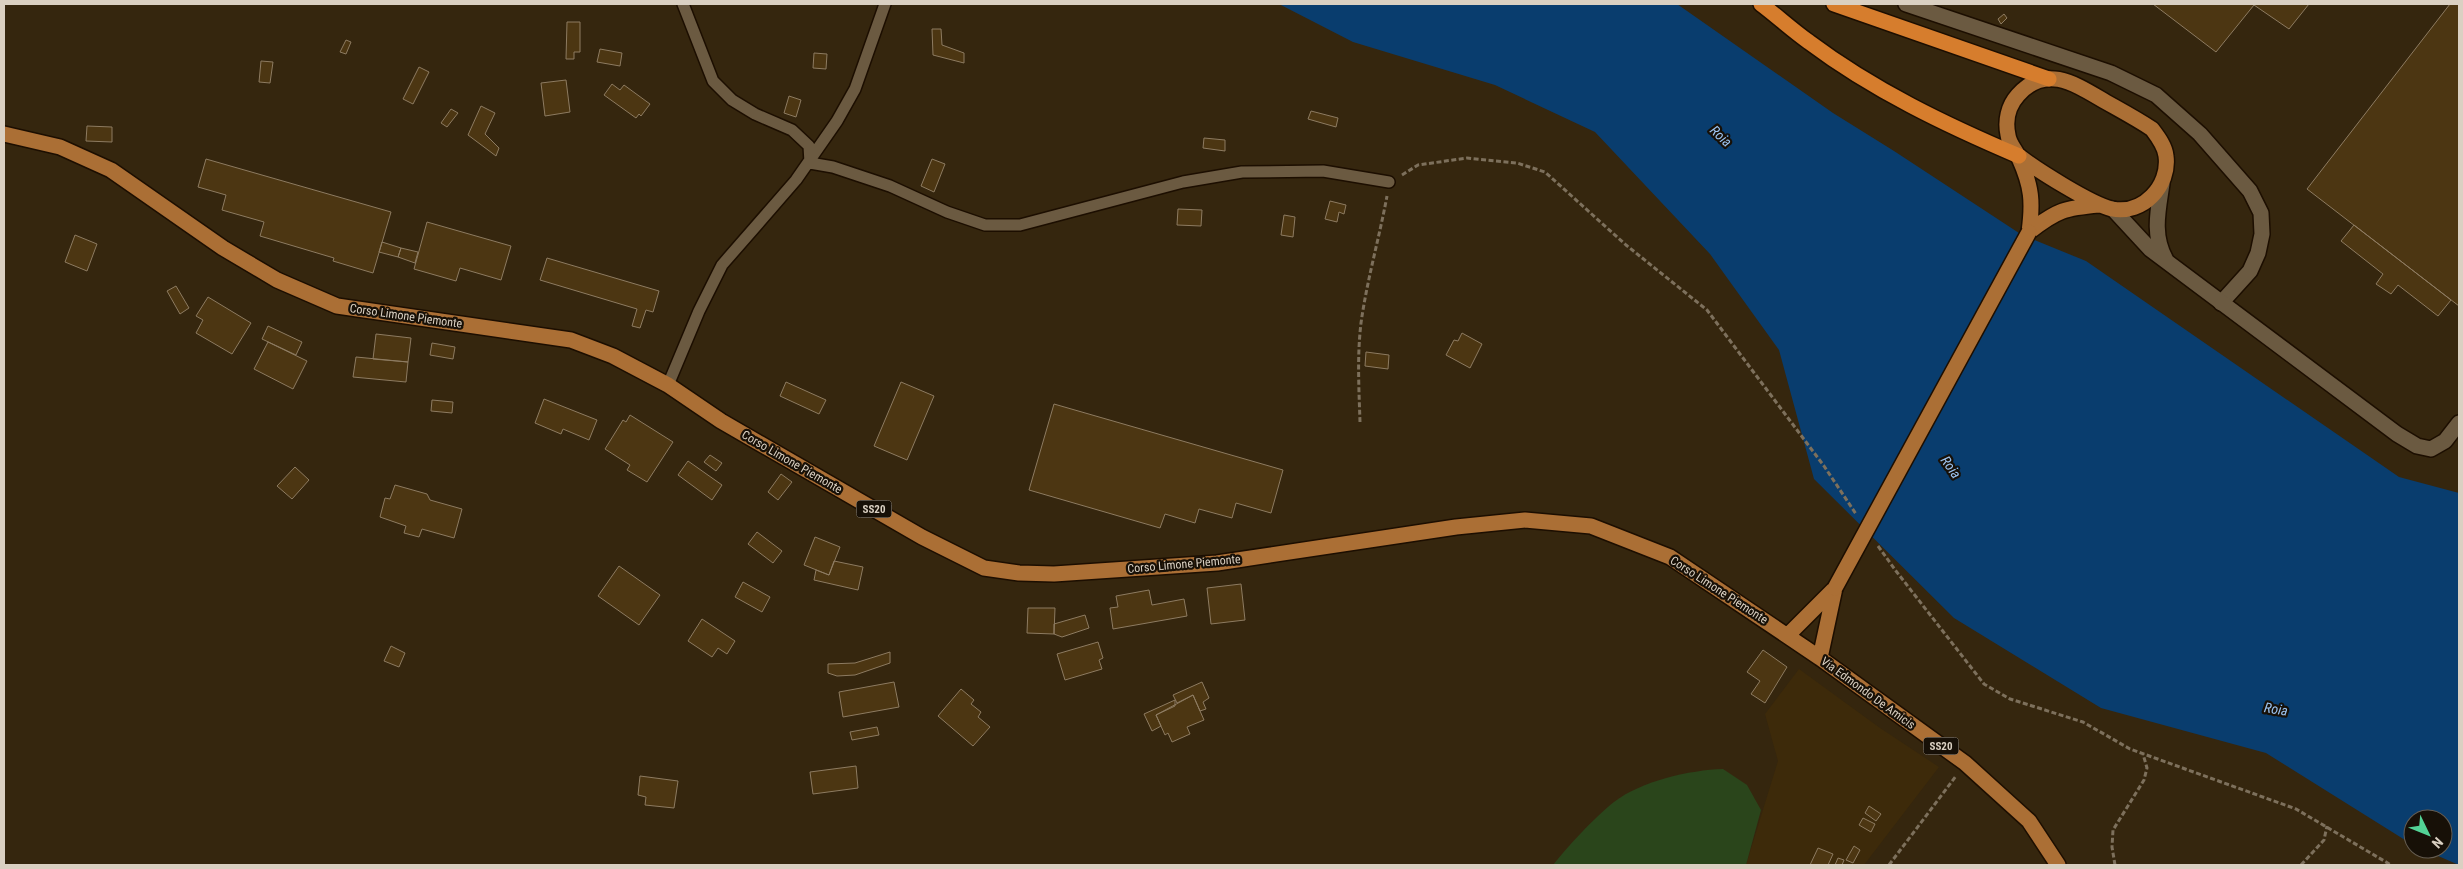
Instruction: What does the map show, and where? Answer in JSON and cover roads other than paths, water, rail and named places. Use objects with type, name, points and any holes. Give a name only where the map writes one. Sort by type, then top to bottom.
[{"type":"highway","points":[[1761,4],[1809,42],[1886,92],[1965,134],[2019,156]]},
{"type":"highway","points":[[1834,4],[2049,79]]},
{"type":"main road","points":[[1788,635],[1835,588],[2029,232],[2033,206],[2030,186],[2019,156],[2008,135],[2009,110],[2023,90],[2035,82],[2049,79],[2072,82],[2152,129],[2161,141],[2166,155],[2166,170],[2162,184],[2154,196],[2142,205],[2128,209],[2106,207],[2067,208],[2046,219],[2029,232]]},
{"type":"main road","name":"Corso Limone Piemonte","points":[[4,134],[60,147],[111,170],[239,257],[277,280],[337,306],[571,340],[613,356],[668,385],[721,420],[922,537],[984,568],[1018,573],[1054,574],[1217,564],[1456,527],[1525,520],[1591,526],[1670,557],[1805,647]]},
{"type":"main road","points":[[2019,156],[2031,166],[2106,207]]},
{"type":"main road","points":[[1820,658],[1835,588]]},
{"type":"main road","name":"Via Edmondo De Amicis","points":[[1805,647],[1965,763],[2029,821],[2058,865]]},
{"type":"street","points":[[1915,5],[2111,73],[2156,96],[2200,134],[2250,192],[2261,213],[2262,234],[2258,254],[2250,270],[2221,303]]},
{"type":"street","points":[[2162,184],[2156,232],[2159,247],[2166,262]]},
{"type":"street","points":[[2106,207],[2166,262],[2370,416],[2418,446],[2431,448],[2445,441],[2459,422]]},
{"type":"lane","points":[[683,4],[713,81],[732,100],[755,114],[792,130],[809,146],[810,163]]},
{"type":"lane","points":[[668,385],[699,311],[722,265],[810,163],[837,121],[855,89],[885,4]]},
{"type":"lane","points":[[810,163],[833,167],[890,186],[947,212],[985,225],[1020,225],[1183,182],[1242,172],[1323,171],[1389,182]]},
{"type":"water","name":"Roia","points":[[1279,4],[1677,4],[1833,113],[2022,235],[2086,261],[2399,477],[2459,493],[2459,865],[2445,859],[2453,859],[2453,809],[2403,809],[2403,839],[2266,753],[2101,708],[1954,618],[1814,479],[1779,350],[1710,254],[1595,132],[1495,85],[1353,42]]}]
